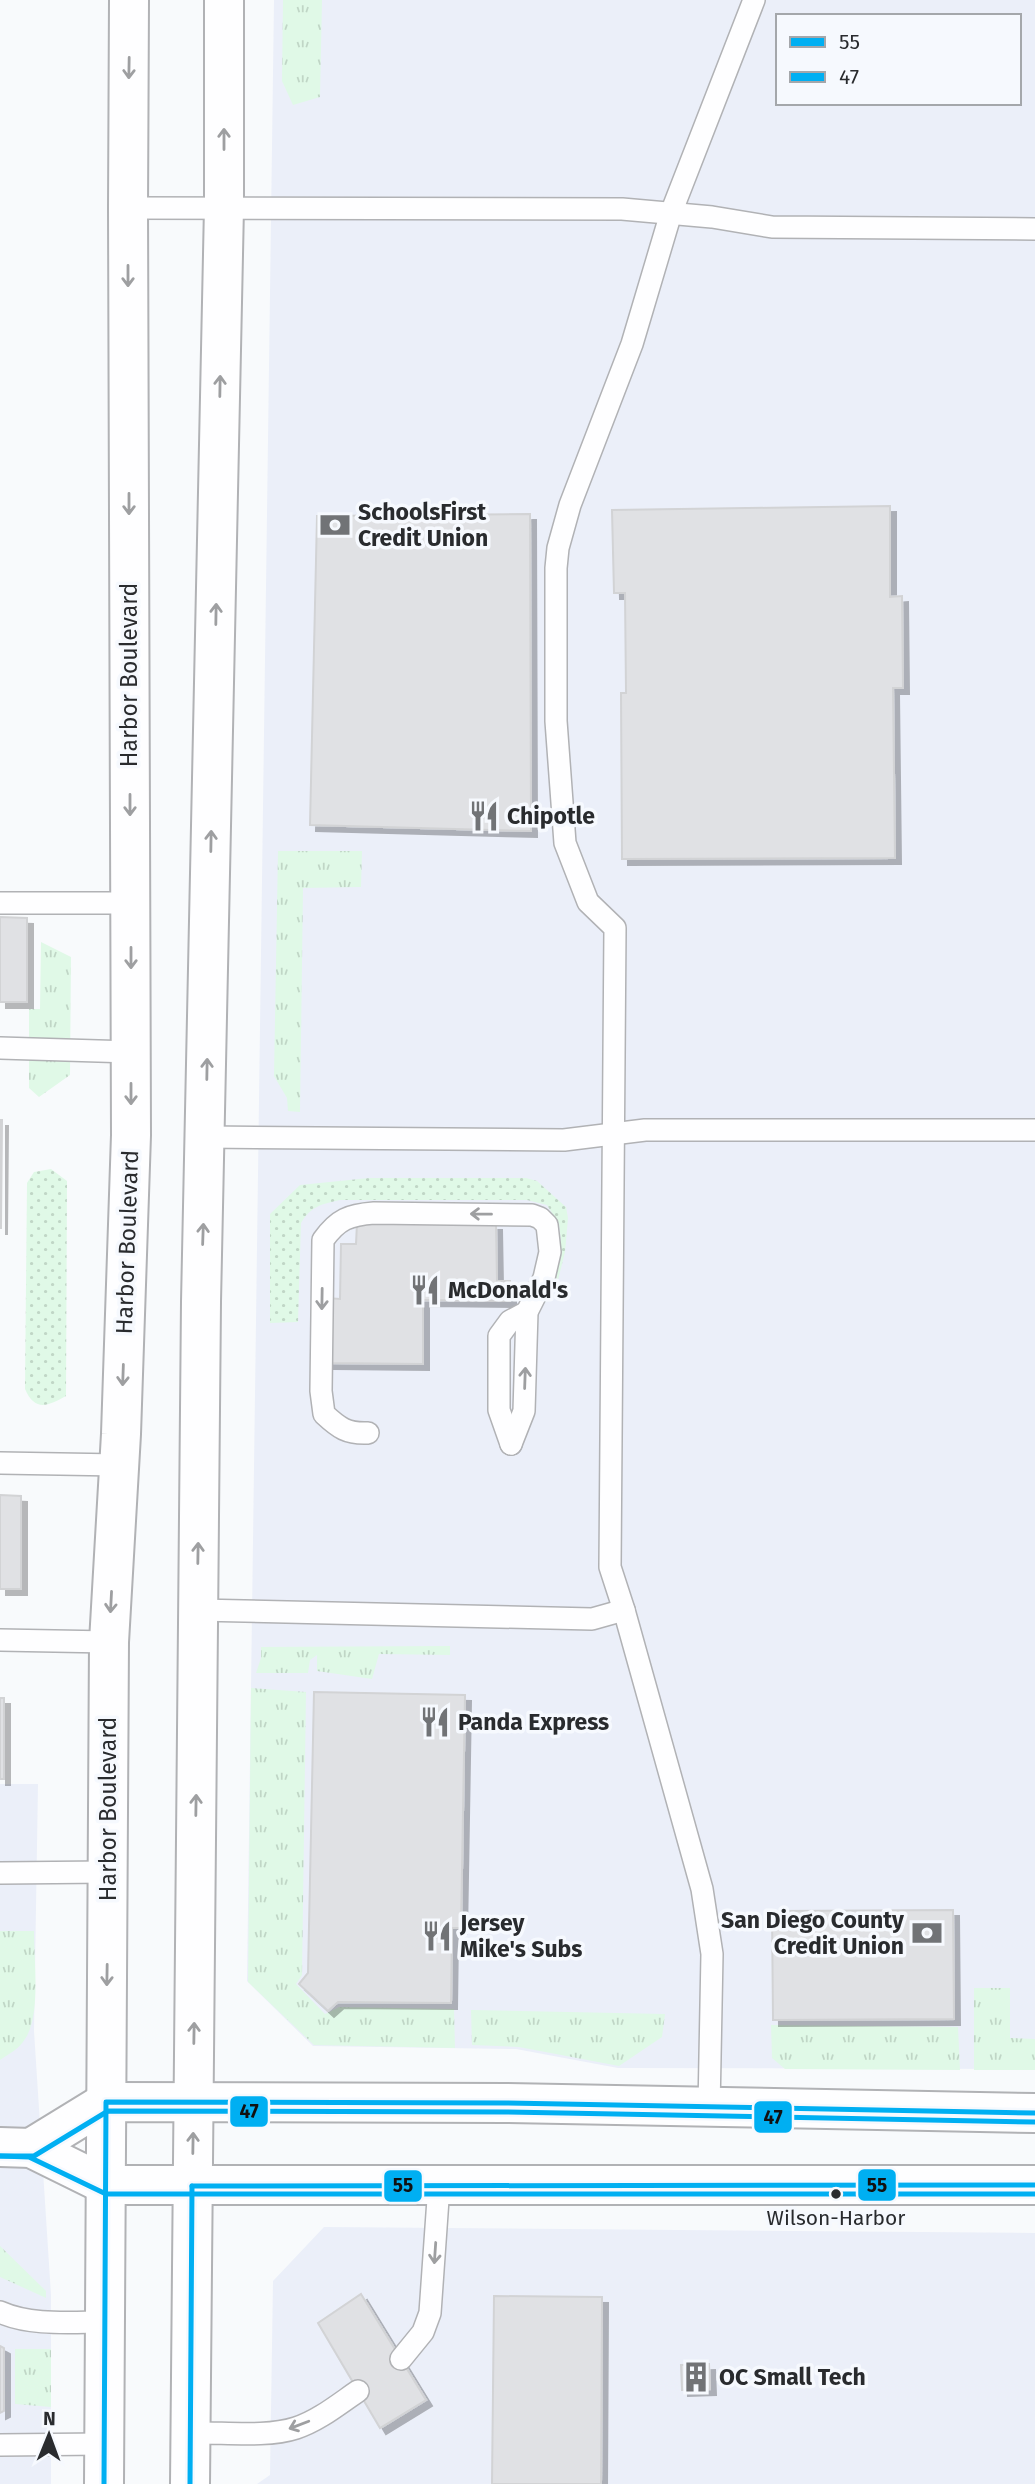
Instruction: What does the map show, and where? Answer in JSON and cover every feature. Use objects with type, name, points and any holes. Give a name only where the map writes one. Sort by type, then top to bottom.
[{"type":"main road","name":"Harbor Boulevard","points":[[104,2484],[109,1642],[119,1465],[131,1135],[128,208],[130,0]]},
{"type":"main road","points":[[190,2484],[201,1302],[224,207],[224,0]]},
{"type":"main road","points":[[15,2148],[106,2102],[507,2103],[1035,2113]]},
{"type":"main road","points":[[15,2148],[106,2185],[1035,2185]]},
{"type":"lane","points":[[709,2108],[712,1954],[702,1889],[610,1567],[615,929],[588,902],[565,843],[556,722],[556,568],[558,548],[570,505],[632,344],[671,213],[754,0]]},
{"type":"lane","points":[[128,208],[622,209],[772,227],[1035,229]]},
{"type":"lane","points":[[0,903],[131,903]]},
{"type":"lane","points":[[0,1048],[131,1052]]},
{"type":"lane","points":[[205,1137],[564,1140],[645,1130],[1035,1130]]},
{"type":"lane","points":[[368,1433],[355,1434],[341,1430],[324,1413],[321,1391],[323,1240],[334,1225],[355,1214],[374,1213],[532,1215],[547,1225],[550,1252],[544,1278],[527,1312],[524,1411],[511,1444]]},
{"type":"lane","points":[[0,1463],[119,1465]]},
{"type":"lane","points":[[198,1610],[592,1619],[624,1610]]},
{"type":"lane","points":[[0,1640],[109,1642]]},
{"type":"lane","points":[[0,1873],[108,1872]]},
{"type":"lane","points":[[401,2359],[423,2332],[429,2313],[439,2185]]},
{"type":"lane","points":[[0,2312],[8,2316],[51,2322],[105,2322]]},
{"type":"lane","points":[[190,2433],[262,2432],[296,2428],[358,2391]]},
{"type":"lane","points":[[0,2445],[104,2444]]},
{"type":"shaded area","points":[[274,0],[1035,0],[1035,2069],[618,2068],[516,2049],[313,2046],[247,1981]]},
{"type":"shaded area","points":[[0,1784],[38,1784],[34,2031],[51,2295],[51,2484],[0,2484]]},
{"type":"shaded area","points":[[324,2227],[1035,2233],[1035,2484],[257,2484],[270,2475],[273,2281]]},
{"type":"green space","points":[[283,0],[322,0],[320,97],[293,105],[282,81]]},
{"type":"green space","points":[[278,851],[362,851],[361,887],[303,888],[300,1112],[288,1111],[287,1098],[274,1076]]},
{"type":"green space","points":[[41,942],[71,957],[70,1075],[39,1097],[29,1088],[29,1009],[40,1009]]},
{"type":"green space","points":[[51,1169],[67,1181],[66,1396],[42,1405],[33,1401],[25,1389],[27,1183],[34,1172]]},
{"type":"green space","points":[[369,1178],[526,1178],[537,1181],[566,1207],[568,1218],[565,1252],[557,1284],[545,1303],[561,1240],[559,1224],[547,1205],[527,1200],[340,1200],[318,1207],[301,1223],[298,1322],[270,1323],[270,1214],[300,1185]]},
{"type":"green space","points":[[450,1646],[450,1655],[379,1654],[372,1679],[317,1671],[317,1655],[310,1660],[308,1673],[256,1673],[261,1647]]},
{"type":"green space","points":[[251,1688],[306,1692],[302,1975],[296,1984],[325,2014],[339,2007],[454,2009],[455,2048],[314,2045],[248,1982]]},
{"type":"green space","points":[[0,1931],[34,1931],[36,1987],[30,2029],[20,2046],[0,2060]]},
{"type":"green space","points":[[974,1988],[1010,1988],[1010,2038],[1035,2039],[1035,2070],[974,2070]]},
{"type":"green space","points":[[471,2010],[665,2014],[662,2037],[619,2066],[519,2047],[472,2045]]},
{"type":"green space","points":[[771,2025],[958,2027],[960,2070],[785,2069],[772,2058]]},
{"type":"green space","points":[[0,2246],[46,2291],[46,2298],[0,2277]]},
{"type":"green space","points":[[15,2349],[51,2349],[51,2407],[15,2404]]},
{"type":"building","points":[[890,506],[890,597],[902,596],[903,688],[893,688],[895,858],[622,859],[621,693],[626,693],[625,593],[614,593],[612,510]]},
{"type":"building","points":[[530,514],[531,831],[310,825],[317,516]]},
{"type":"building","points":[[0,917],[27,918],[27,1002],[0,1002]]},
{"type":"building","points":[[2,1120],[1,1228],[0,1228]]},
{"type":"building","name":"McDonald's","points":[[357,1223],[496,1224],[497,1281],[510,1281],[510,1301],[423,1300],[423,1364],[328,1363],[328,1298],[340,1299],[341,1244],[356,1244]]},
{"type":"building","points":[[0,1495],[21,1496],[21,1589],[0,1589]]},
{"type":"building","points":[[314,1692],[465,1695],[461,1928],[452,1928],[451,2003],[338,2002],[328,2011],[299,1984],[308,1973]]},
{"type":"building","points":[[0,1698],[4,1698],[4,1779],[0,1779]]},
{"type":"building","points":[[953,1910],[954,2019],[773,2020],[772,1911]]},
{"type":"building","points":[[361,2294],[426,2400],[380,2428],[318,2323]]},
{"type":"building","points":[[494,2296],[602,2297],[601,2484],[492,2484]]},
{"type":"building","points":[[0,2346],[4,2348],[4,2411],[0,2413]]},
{"type":"building","name":"OC Small Tech","points":[[709,2364],[710,2389],[682,2390],[681,2365]]},
{"type":"transit line","name":"55","points":[[104,2484],[106,2102],[507,2103],[1035,2113]]},
{"type":"transit line","name":"47","points":[[0,2156],[34,2156],[108,2111],[507,2112],[1035,2122]]},
{"type":"transit line","name":"47","points":[[0,2156],[29,2157],[106,2194],[1035,2194]]},
{"type":"transit line","name":"55","points":[[192,2186],[1035,2185]]},
{"type":"transit line","name":"55","points":[[190,2484],[192,2186]]},
{"type":"place","name":"SchoolsFirst Credit Union","points":[[335,525]]},
{"type":"place","name":"Chipotle","points":[[484,816]]},
{"type":"place","name":"McDonald's","points":[[425,1290]]},
{"type":"place","name":"Panda Express","points":[[435,1722]]},
{"type":"place","name":"San Diego County Credit Union","points":[[927,1933]]},
{"type":"place","name":"Jersey Mike's Subs","points":[[437,1936]]},
{"type":"place","name":"Wilson-Harbor","points":[[836,2194]]},
{"type":"place","name":"OC Small Tech","points":[[696,2377]]}]
